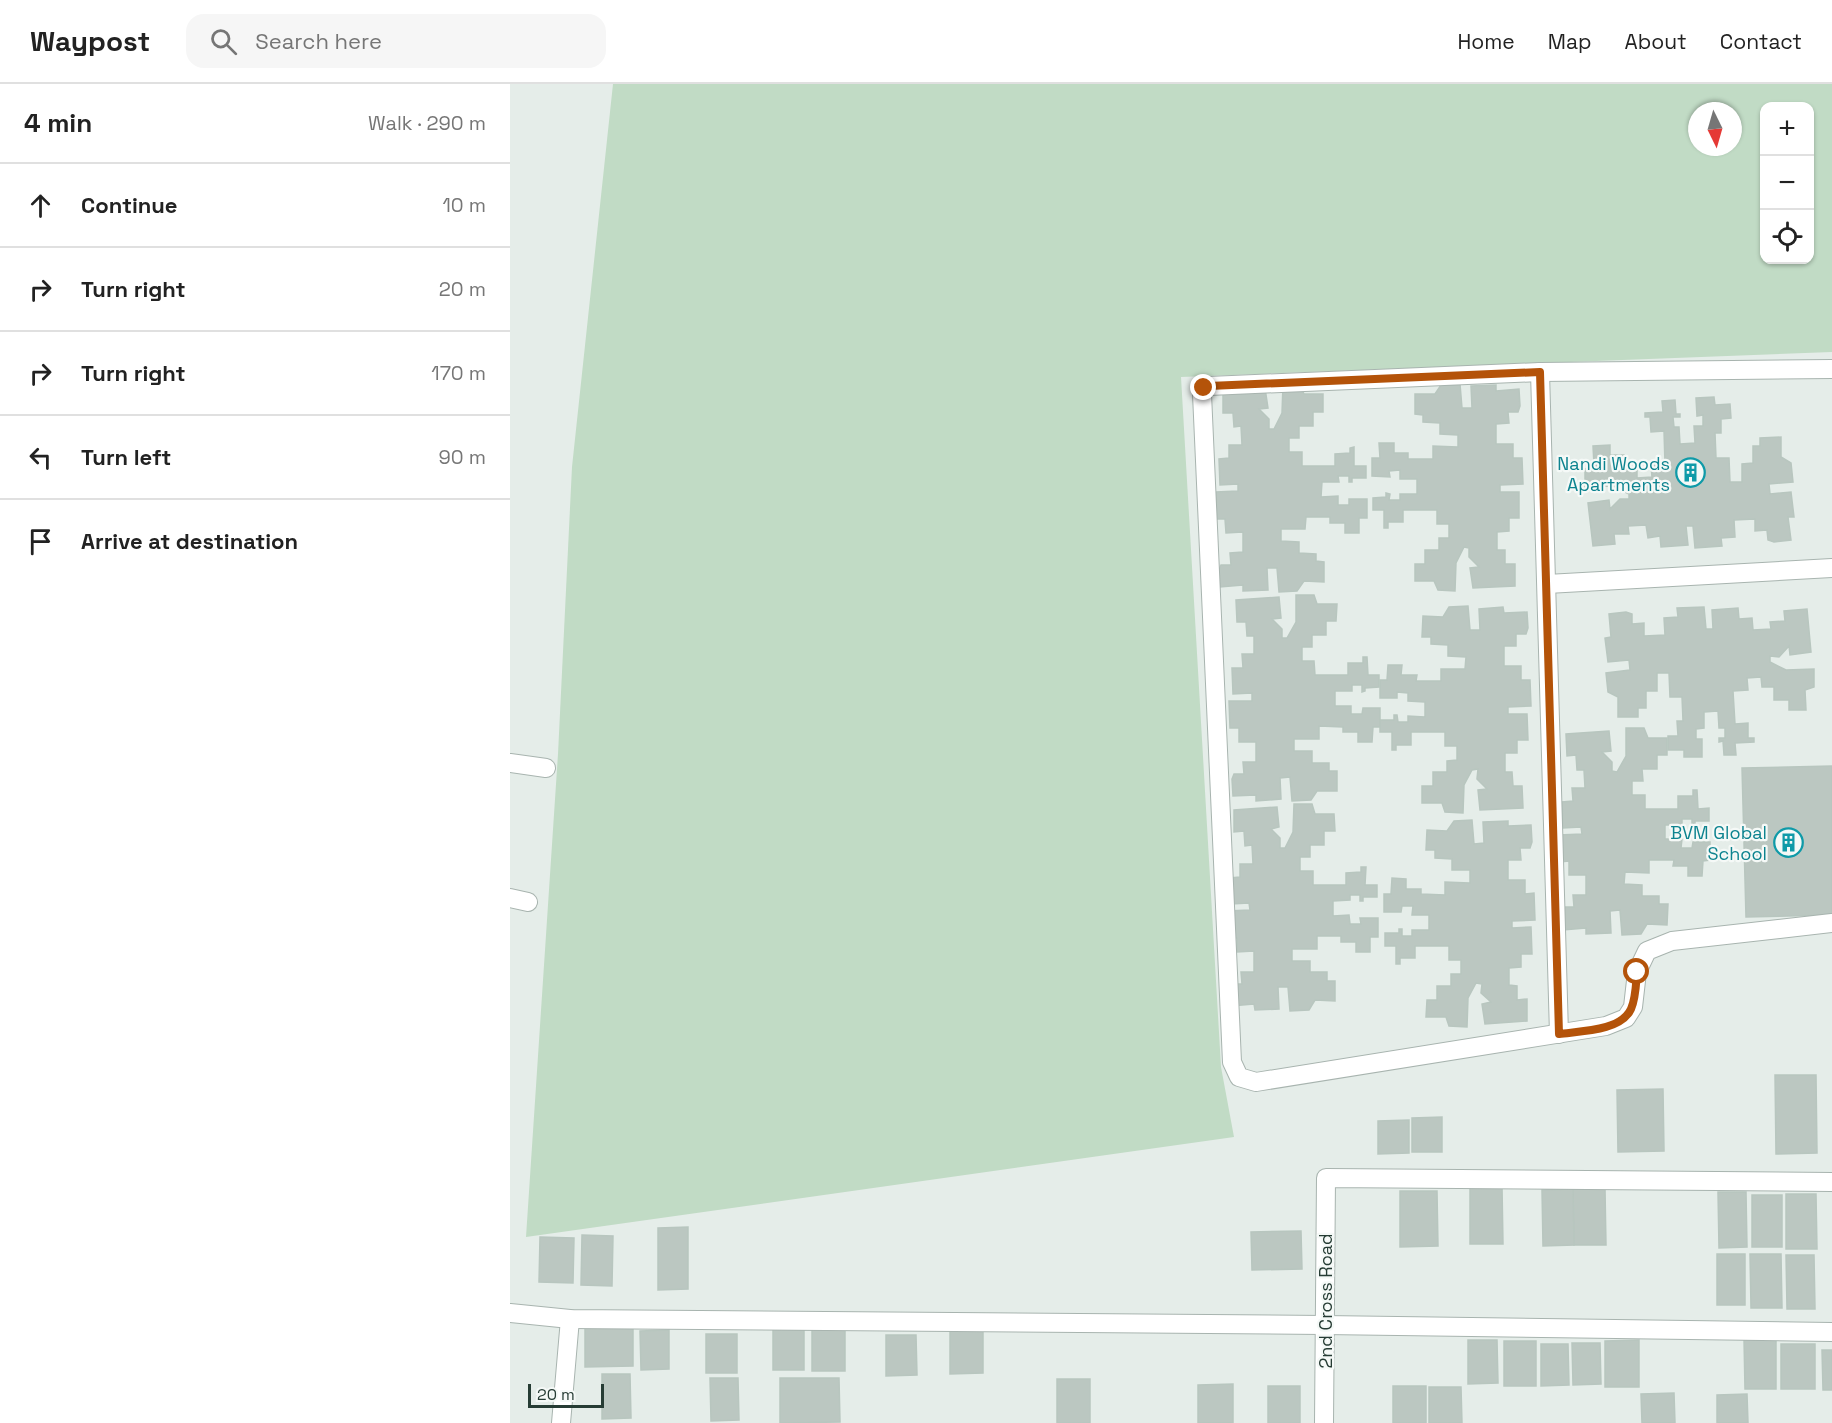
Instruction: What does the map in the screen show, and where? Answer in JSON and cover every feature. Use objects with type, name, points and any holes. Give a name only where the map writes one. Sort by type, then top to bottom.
[{"type":"street","points":[[1832,369],[1540,372],[1209,386],[1204,388],[1202,394],[1232,1062],[1239,1077],[1256,1082],[1606,1026],[1626,1018],[1633,1007],[1637,972],[1647,951],[1672,940],[1832,923]]},
{"type":"street","points":[[1540,372],[1559,1034]]},
{"type":"street","points":[[1547,584],[1832,568]]},
{"type":"street","points":[[510,763],[546,768]]},
{"type":"street","points":[[510,898],[528,902]]},
{"type":"street","name":"2nd Cross Road","points":[[1324,1423],[1326,1179],[1832,1182]]},
{"type":"street","points":[[510,1313],[570,1319],[1832,1332]]},
{"type":"street","points":[[561,1423],[570,1319]]},
{"type":"green space","points":[[613,84],[1832,84],[1832,352],[1181,377],[1221,1067],[1234,1137],[526,1237],[558,754],[572,467]]},
{"type":"building","name":"Nandi Woods Apartments","points":[[1460,384],[1462,408],[1472,408],[1471,386],[1496,385],[1496,391],[1519,389],[1518,412],[1508,412],[1509,423],[1496,424],[1496,444],[1513,444],[1513,458],[1522,458],[1523,484],[1500,485],[1500,492],[1519,492],[1519,518],[1509,518],[1509,531],[1497,532],[1497,550],[1505,550],[1505,564],[1515,564],[1515,586],[1473,588],[1470,568],[1479,567],[1469,557],[1469,548],[1464,547],[1456,563],[1455,591],[1438,590],[1434,581],[1415,581],[1415,564],[1425,564],[1425,550],[1439,550],[1439,538],[1449,538],[1449,524],[1437,524],[1437,510],[1403,510],[1403,522],[1388,522],[1388,528],[1384,528],[1384,510],[1373,510],[1373,498],[1386,497],[1386,493],[1390,494],[1389,500],[1400,500],[1400,494],[1417,494],[1417,479],[1400,479],[1400,470],[1389,471],[1390,477],[1372,476],[1372,458],[1380,458],[1379,443],[1394,443],[1394,453],[1408,453],[1408,459],[1433,459],[1433,446],[1458,447],[1458,435],[1440,434],[1440,423],[1423,422],[1423,415],[1415,414],[1415,394],[1435,394],[1441,385]]},
{"type":"building","points":[[1283,385],[1300,385],[1304,394],[1323,394],[1323,412],[1313,412],[1313,426],[1299,426],[1299,438],[1289,438],[1289,452],[1302,452],[1302,466],[1335,466],[1335,454],[1350,453],[1350,448],[1354,447],[1354,466],[1366,466],[1366,478],[1352,478],[1352,482],[1349,482],[1349,476],[1338,476],[1339,482],[1322,482],[1321,497],[1338,496],[1338,505],[1349,505],[1349,499],[1367,499],[1367,518],[1359,518],[1359,533],[1345,533],[1345,523],[1330,523],[1330,517],[1306,517],[1305,529],[1281,529],[1281,541],[1299,542],[1299,553],[1316,554],[1316,561],[1324,562],[1324,582],[1304,581],[1297,591],[1279,592],[1277,568],[1267,568],[1268,590],[1243,591],[1243,585],[1220,587],[1221,565],[1231,565],[1230,553],[1243,552],[1243,532],[1226,533],[1225,519],[1217,519],[1216,492],[1238,491],[1238,484],[1220,485],[1219,459],[1229,458],[1229,445],[1242,445],[1241,426],[1234,427],[1233,413],[1223,413],[1223,390],[1265,388],[1268,408],[1259,409],[1269,419],[1269,429],[1274,429],[1282,413]]},
{"type":"building","name":"Nandi Woods Apartments","points":[[1714,397],[1715,405],[1730,404],[1731,418],[1721,419],[1721,433],[1715,433],[1716,458],[1729,458],[1730,482],[1742,482],[1742,464],[1753,463],[1753,446],[1760,446],[1760,438],[1781,437],[1781,457],[1791,463],[1793,482],[1769,484],[1770,494],[1791,492],[1794,517],[1788,517],[1791,540],[1774,542],[1768,540],[1767,530],[1755,531],[1755,519],[1734,520],[1735,537],[1721,538],[1722,546],[1695,548],[1693,526],[1686,526],[1688,545],[1661,547],[1660,536],[1648,538],[1646,525],[1628,526],[1629,534],[1614,534],[1615,544],[1593,546],[1588,503],[1609,500],[1610,509],[1620,499],[1629,499],[1629,494],[1613,486],[1585,487],[1585,469],[1594,465],[1593,446],[1610,445],[1610,455],[1624,455],[1625,469],[1637,468],[1637,478],[1652,477],[1651,465],[1665,464],[1664,431],[1651,432],[1650,417],[1645,417],[1645,413],[1663,412],[1662,401],[1675,400],[1676,414],[1680,414],[1680,417],[1673,417],[1674,427],[1679,427],[1680,444],[1695,443],[1694,426],[1703,426],[1703,415],[1697,416],[1696,398]]},
{"type":"building","points":[[1296,595],[1314,595],[1317,604],[1337,604],[1336,621],[1326,621],[1326,635],[1312,635],[1312,647],[1302,647],[1302,661],[1314,661],[1315,675],[1348,675],[1348,663],[1363,663],[1363,657],[1367,657],[1368,675],[1379,675],[1379,687],[1365,688],[1362,692],[1362,685],[1352,685],[1352,691],[1335,691],[1335,706],[1351,706],[1351,714],[1362,714],[1363,708],[1380,708],[1380,727],[1373,727],[1372,742],[1358,742],[1358,732],[1343,732],[1343,727],[1319,726],[1319,739],[1294,739],[1294,751],[1312,751],[1312,763],[1329,763],[1329,771],[1337,771],[1337,791],[1317,791],[1311,800],[1292,801],[1290,777],[1280,778],[1281,799],[1256,801],[1256,795],[1233,796],[1234,774],[1244,774],[1243,762],[1256,762],[1256,742],[1239,742],[1239,728],[1230,728],[1229,701],[1252,701],[1252,693],[1233,694],[1232,668],[1243,668],[1242,654],[1254,654],[1254,636],[1247,636],[1246,622],[1237,622],[1236,600],[1279,597],[1281,618],[1272,619],[1282,629],[1282,638],[1287,638],[1296,622]]},
{"type":"building","points":[[1468,606],[1470,630],[1480,630],[1479,609],[1503,607],[1504,613],[1527,612],[1526,634],[1516,634],[1516,646],[1504,646],[1504,666],[1521,666],[1521,680],[1530,680],[1531,706],[1508,707],[1508,714],[1527,714],[1528,740],[1517,740],[1517,753],[1505,753],[1505,772],[1512,772],[1513,786],[1522,786],[1523,808],[1480,810],[1478,790],[1487,789],[1477,779],[1478,769],[1472,770],[1464,785],[1463,813],[1445,812],[1442,803],[1422,803],[1422,786],[1433,786],[1433,772],[1447,772],[1447,761],[1457,760],[1457,746],[1445,746],[1445,732],[1411,732],[1411,745],[1396,745],[1396,750],[1392,750],[1392,732],[1380,732],[1380,720],[1394,720],[1394,715],[1397,715],[1398,722],[1408,722],[1408,716],[1425,717],[1425,702],[1408,701],[1408,693],[1397,692],[1397,698],[1380,698],[1380,680],[1387,680],[1388,665],[1402,665],[1401,675],[1417,675],[1416,681],[1441,681],[1441,669],[1465,669],[1466,657],[1448,656],[1448,645],[1431,644],[1431,637],[1422,637],[1423,616],[1443,617],[1449,607]]},
{"type":"building","points":[[1704,607],[1706,629],[1713,629],[1712,610],[1738,608],[1739,619],[1752,618],[1753,630],[1771,629],[1770,622],[1785,621],[1784,611],[1807,609],[1811,652],[1790,655],[1789,646],[1779,657],[1770,656],[1770,662],[1786,670],[1814,669],[1814,687],[1805,690],[1806,710],[1789,710],[1789,700],[1774,700],[1774,687],[1762,687],[1761,677],[1747,678],[1748,690],[1733,691],[1735,724],[1748,723],[1748,738],[1754,738],[1754,742],[1735,743],[1736,755],[1724,755],[1723,741],[1719,742],[1719,738],[1725,738],[1725,728],[1719,728],[1718,711],[1704,712],[1704,728],[1696,729],[1696,739],[1702,739],[1702,757],[1684,757],[1684,750],[1668,750],[1668,736],[1678,736],[1677,721],[1683,721],[1682,697],[1670,697],[1669,673],[1657,673],[1657,691],[1646,691],[1646,708],[1638,708],[1638,717],[1618,717],[1618,697],[1608,692],[1606,673],[1630,670],[1629,660],[1608,662],[1605,638],[1611,637],[1609,614],[1626,612],[1632,614],[1632,624],[1644,623],[1644,636],[1665,635],[1664,618],[1678,617],[1677,608]]},
{"type":"building","points":[[1626,728],[1644,728],[1648,738],[1667,738],[1667,755],[1657,755],[1657,769],[1642,769],[1643,781],[1632,781],[1632,795],[1645,795],[1645,809],[1678,809],[1678,796],[1693,796],[1693,790],[1697,790],[1698,809],[1709,808],[1709,821],[1695,821],[1695,825],[1692,825],[1692,819],[1682,819],[1682,825],[1665,825],[1665,839],[1682,839],[1681,848],[1692,848],[1693,842],[1710,842],[1710,860],[1703,861],[1702,876],[1688,876],[1688,866],[1673,866],[1674,860],[1649,860],[1649,873],[1625,872],[1624,884],[1642,885],[1642,896],[1659,896],[1659,904],[1668,904],[1667,925],[1647,924],[1641,934],[1622,935],[1620,910],[1610,911],[1611,933],[1586,934],[1586,928],[1563,930],[1564,907],[1574,907],[1573,895],[1586,895],[1586,875],[1569,875],[1569,861],[1560,862],[1559,835],[1582,834],[1581,827],[1563,828],[1562,802],[1573,801],[1572,788],[1585,788],[1584,770],[1577,770],[1576,755],[1567,756],[1566,734],[1609,731],[1611,751],[1602,752],[1612,762],[1612,771],[1617,772],[1626,756]]},
{"type":"building","name":"BVM Global School","points":[[1832,766],[1832,915],[1746,917],[1742,768]]},
{"type":"building","points":[[1294,804],[1312,804],[1315,814],[1334,814],[1335,831],[1324,831],[1324,845],[1310,845],[1310,857],[1300,857],[1300,871],[1313,871],[1313,885],[1346,885],[1346,873],[1361,872],[1361,867],[1366,867],[1365,885],[1377,885],[1377,897],[1363,897],[1363,901],[1360,901],[1360,895],[1350,895],[1350,900],[1333,901],[1333,916],[1349,915],[1350,924],[1361,924],[1360,918],[1378,918],[1378,937],[1370,937],[1370,952],[1356,952],[1356,942],[1341,942],[1341,936],[1317,936],[1317,949],[1292,949],[1292,961],[1310,961],[1310,972],[1327,972],[1327,981],[1335,981],[1335,1001],[1315,1000],[1309,1010],[1290,1011],[1288,987],[1278,987],[1279,1009],[1255,1010],[1254,1004],[1231,1006],[1232,984],[1242,984],[1241,972],[1254,972],[1254,951],[1237,952],[1237,938],[1228,938],[1227,911],[1250,910],[1249,903],[1231,904],[1230,878],[1240,877],[1240,864],[1253,864],[1252,845],[1245,846],[1244,831],[1234,832],[1234,810],[1277,807],[1279,827],[1271,829],[1280,838],[1280,848],[1285,848],[1293,832]]},
{"type":"building","points":[[1472,820],[1474,844],[1484,843],[1483,822],[1508,821],[1508,826],[1531,825],[1530,848],[1520,848],[1521,860],[1508,860],[1508,880],[1525,880],[1525,894],[1534,893],[1535,920],[1512,921],[1512,928],[1531,927],[1532,954],[1521,954],[1521,967],[1509,968],[1509,985],[1517,986],[1517,1000],[1527,999],[1527,1021],[1485,1024],[1482,1004],[1491,1002],[1481,993],[1482,984],[1476,983],[1468,998],[1467,1027],[1449,1026],[1446,1017],[1426,1017],[1427,1000],[1437,1000],[1437,986],[1451,986],[1451,974],[1461,974],[1461,960],[1449,960],[1449,946],[1415,946],[1415,958],[1400,958],[1400,964],[1396,964],[1396,946],[1385,946],[1385,933],[1399,933],[1399,929],[1402,929],[1402,936],[1412,936],[1412,930],[1429,930],[1429,915],[1412,915],[1413,906],[1402,906],[1401,912],[1384,912],[1384,894],[1391,894],[1392,878],[1406,879],[1406,889],[1421,889],[1421,894],[1445,895],[1445,882],[1470,883],[1470,870],[1452,870],[1452,859],[1435,858],[1435,850],[1426,850],[1427,830],[1447,831],[1454,821]]},
{"type":"building","points":[[1775,1075],[1816,1075],[1817,1153],[1776,1154]]},
{"type":"building","points":[[1663,1089],[1664,1151],[1618,1152],[1617,1090]]},
{"type":"building","points":[[1442,1117],[1442,1152],[1412,1152],[1412,1118]]},
{"type":"building","points":[[1409,1120],[1409,1153],[1378,1154],[1378,1121]]},
{"type":"building","points":[[1470,1186],[1502,1186],[1503,1244],[1470,1244]]},
{"type":"building","points":[[1573,1189],[1605,1189],[1606,1245],[1574,1245]]},
{"type":"building","points":[[1573,1189],[1574,1245],[1543,1246],[1542,1190]]},
{"type":"building","points":[[1400,1191],[1437,1191],[1438,1246],[1400,1247]]},
{"type":"building","points":[[1718,1192],[1746,1192],[1747,1247],[1719,1248]]},
{"type":"building","points":[[1786,1194],[1816,1194],[1817,1249],[1786,1249]]},
{"type":"building","points":[[1752,1195],[1782,1195],[1782,1247],[1752,1247]]},
{"type":"building","points":[[688,1227],[688,1289],[658,1290],[658,1228]]},
{"type":"building","points":[[1301,1231],[1302,1269],[1252,1270],[1251,1232]]},
{"type":"building","points":[[582,1235],[613,1236],[612,1286],[581,1285]]},
{"type":"building","points":[[540,1237],[574,1238],[573,1283],[539,1282]]},
{"type":"building","points":[[1717,1254],[1745,1254],[1745,1305],[1717,1305]]},
{"type":"building","points":[[1750,1254],[1781,1254],[1782,1308],[1751,1308]]},
{"type":"building","points":[[1786,1255],[1814,1255],[1815,1309],[1787,1309]]},
{"type":"building","points":[[804,1325],[804,1370],[773,1370],[773,1326]]},
{"type":"building","points":[[585,1326],[633,1326],[633,1366],[585,1367]]},
{"type":"building","points":[[845,1326],[845,1371],[812,1371],[812,1327]]},
{"type":"building","points":[[983,1328],[983,1373],[950,1374],[950,1329]]},
{"type":"building","points":[[669,1330],[669,1369],[641,1370],[640,1331]]},
{"type":"building","points":[[706,1334],[737,1334],[737,1373],[706,1373]]},
{"type":"building","points":[[886,1335],[916,1335],[917,1375],[886,1376]]},
{"type":"building","points":[[1744,1339],[1776,1339],[1776,1389],[1745,1389]]},
{"type":"building","points":[[1468,1340],[1497,1340],[1498,1383],[1468,1384]]},
{"type":"building","points":[[1639,1340],[1639,1387],[1605,1387],[1605,1341]]},
{"type":"building","points":[[1504,1341],[1536,1341],[1536,1386],[1504,1386]]},
{"type":"building","points":[[1572,1343],[1600,1343],[1601,1384],[1573,1385]]},
{"type":"building","points":[[1541,1344],[1568,1344],[1569,1385],[1541,1386]]},
{"type":"building","points":[[1781,1344],[1815,1344],[1815,1389],[1781,1389]]},
{"type":"building","points":[[1822,1350],[1832,1350],[1832,1390],[1823,1390]]},
{"type":"building","points":[[602,1374],[630,1374],[631,1418],[602,1419]]},
{"type":"building","points":[[710,1378],[738,1378],[739,1420],[711,1421]]},
{"type":"building","points":[[780,1378],[839,1378],[840,1422],[780,1423]]},
{"type":"building","points":[[1057,1379],[1090,1379],[1090,1423],[1057,1423]]},
{"type":"building","points":[[1233,1384],[1233,1423],[1198,1423],[1198,1385]]},
{"type":"building","points":[[1268,1386],[1300,1386],[1300,1423],[1268,1423]]},
{"type":"building","points":[[1393,1386],[1426,1386],[1426,1423],[1393,1423]]},
{"type":"building","points":[[1429,1387],[1461,1387],[1462,1423],[1429,1423]]},
{"type":"building","points":[[1674,1393],[1675,1423],[1642,1423],[1641,1394]]},
{"type":"building","points":[[1747,1394],[1748,1423],[1717,1423],[1717,1395]]},
{"type":"place","name":"Nandi Woods Apartments","points":[[1691,473]]},
{"type":"place","name":"BVM Global School","points":[[1788,842]]},
{"type":"route","points":[[1204,388],[1540,372],[1559,1034],[1606,1026],[1626,1018],[1633,1007],[1637,972]]}]
